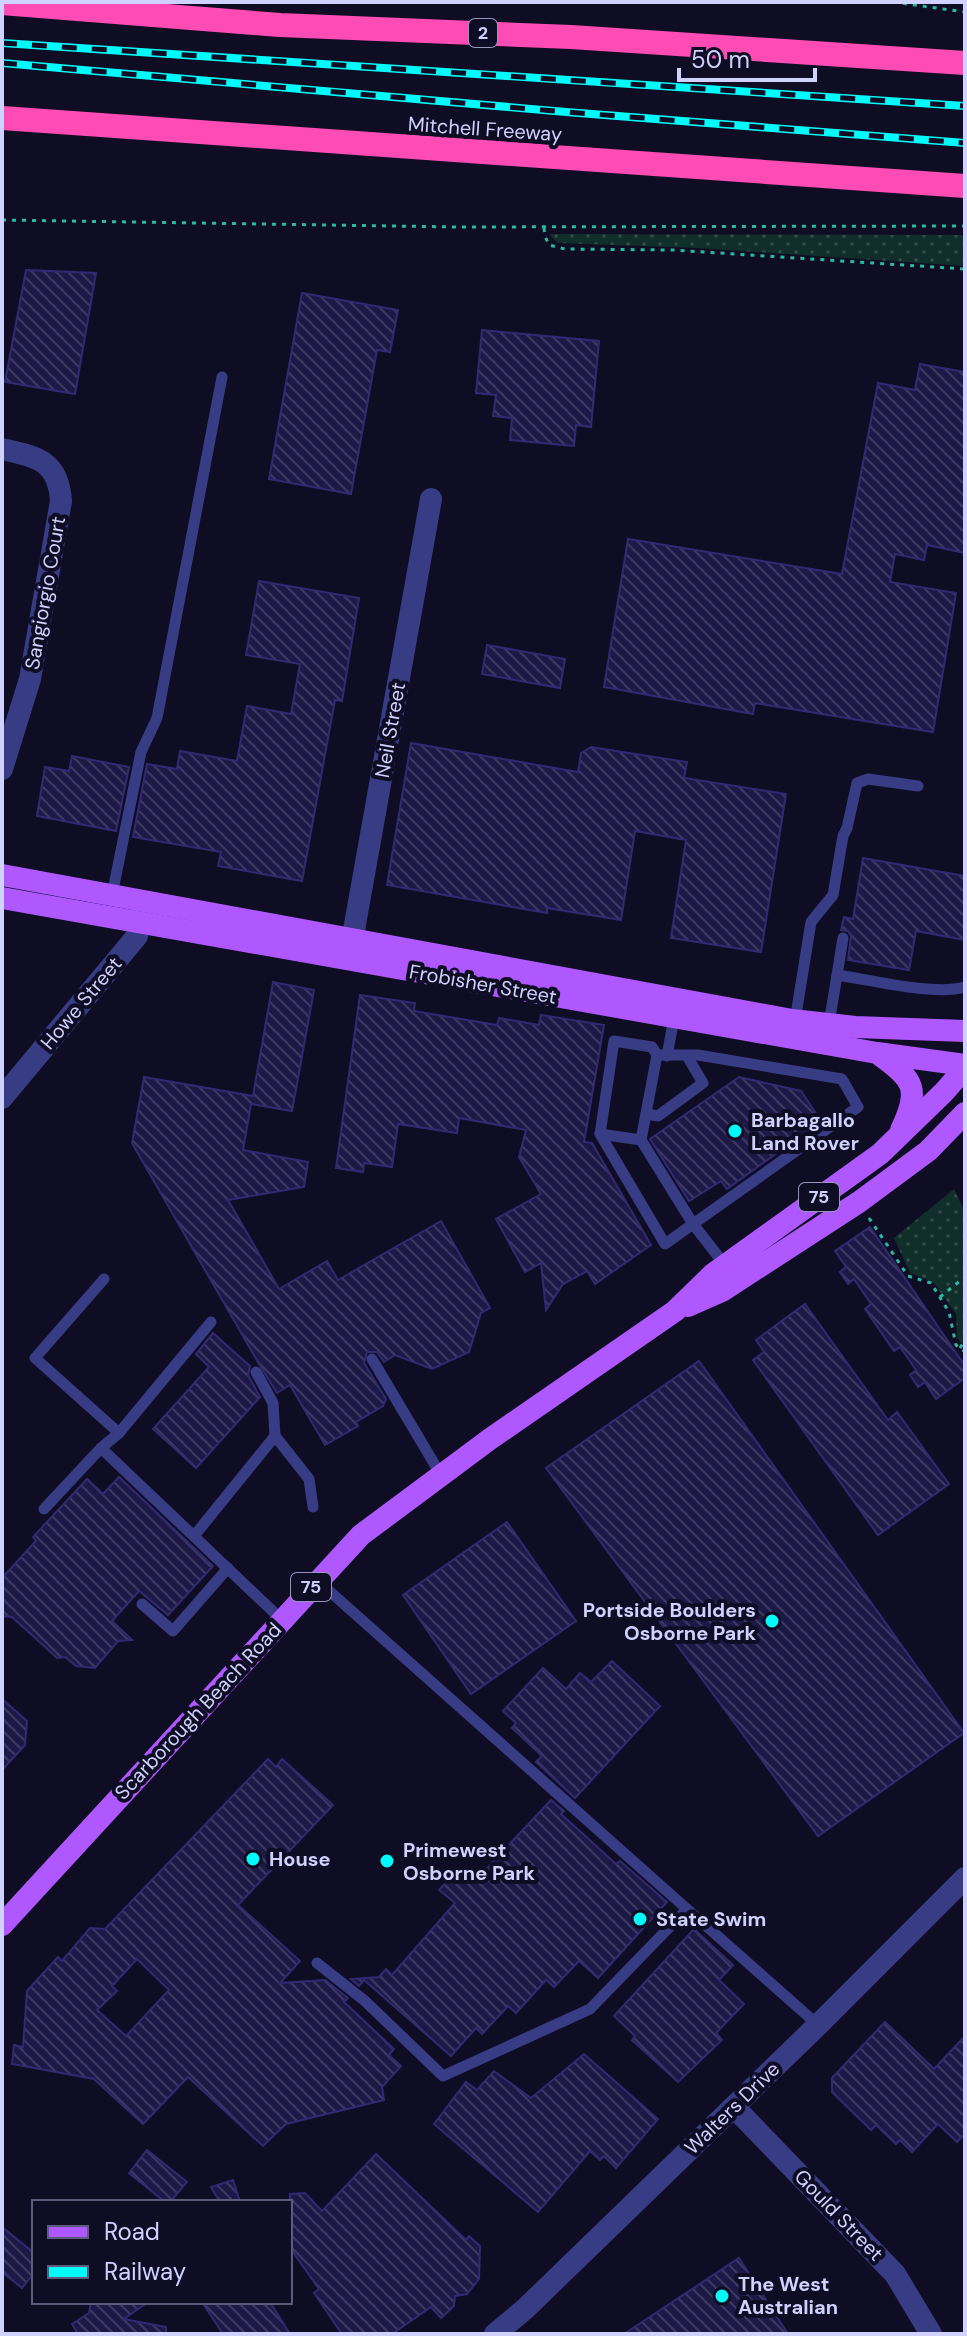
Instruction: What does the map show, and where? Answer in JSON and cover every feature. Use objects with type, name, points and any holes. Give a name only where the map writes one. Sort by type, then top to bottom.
[{"type":"highway","name":"2","points":[[2,3],[280,25],[571,37],[965,63]]},
{"type":"highway","name":"Mitchell Freeway","points":[[2,118],[965,186]]},
{"type":"highway","points":[[2,128],[131,127]]},
{"type":"main road","name":"Frobisher Street","points":[[2,875],[146,901],[350,950],[674,1018],[965,1066]]},
{"type":"main road","name":"Frobisher Street","points":[[2,898],[142,924],[350,950],[795,1021],[965,1031]]},
{"type":"main road","points":[[877,1053],[905,1073],[911,1086],[910,1111],[897,1139]]},
{"type":"main road","name":"Scarborough Beach Road","points":[[2,1925],[361,1535],[675,1311],[725,1265],[897,1139],[965,1066]]},
{"type":"main road","name":"Scarborough Beach Road","points":[[675,1311],[722,1291],[859,1202],[928,1151],[965,1113]]},
{"type":"main road","points":[[928,1151],[965,1135]]},
{"type":"street","name":"Sangiorgio Court","points":[[2,449],[37,457],[48,465],[60,488],[61,501],[30,679],[2,769]]},
{"type":"street","name":"Neil Street","points":[[350,950],[431,499]]},
{"type":"street","name":"Howe Street","points":[[2,1098],[137,936],[146,901]]},
{"type":"street","name":"Walters Drive","points":[[495,2334],[525,2309],[734,2107],[965,1878]]},
{"type":"street","name":"Gould Street","points":[[734,2107],[895,2274],[931,2334]]},
{"type":"lane","points":[[112,895],[141,752],[157,718],[222,377]]},
{"type":"lane","points":[[795,1021],[811,922],[833,895],[843,836],[857,783],[868,779],[918,786]]},
{"type":"lane","points":[[829,1024],[843,938]]},
{"type":"lane","points":[[837,975],[934,990],[965,987]]},
{"type":"lane","points":[[674,1018],[641,1140],[693,1224],[725,1265]]},
{"type":"lane","points":[[614,1041],[652,1047],[662,1056],[698,1055],[842,1079],[858,1107],[665,1244],[600,1134],[614,1041]]},
{"type":"lane","points":[[646,1114],[658,1116],[703,1083],[687,1056]]},
{"type":"lane","points":[[600,1134],[641,1140]]},
{"type":"lane","points":[[104,1279],[35,1358],[119,1433]]},
{"type":"lane","points":[[44,1509],[119,1433],[211,1322]]},
{"type":"lane","points":[[372,1359],[441,1475]]},
{"type":"lane","points":[[256,1372],[273,1403],[275,1436],[309,1479],[313,1507]]},
{"type":"lane","points":[[194,1536],[275,1436]]},
{"type":"lane","points":[[101,1448],[282,1620]]},
{"type":"lane","points":[[142,1604],[173,1631],[228,1568]]},
{"type":"lane","points":[[317,1581],[818,2025]]},
{"type":"lane","points":[[317,1963],[365,2001],[443,2076],[590,2009],[687,1909]]},
{"type":"path","points":[[893,2],[965,12]]},
{"type":"path","points":[[2,220],[544,228],[965,226]]},
{"type":"path","points":[[544,228],[549,245],[565,249],[673,250],[965,269]]},
{"type":"path","points":[[869,1218],[908,1276],[931,1283],[949,1312],[956,1345],[965,1352]]},
{"type":"path","points":[[939,1297],[965,1277]]},
{"type":"path","points":[[960,1348],[965,1340]]},
{"type":"green space","points":[[549,234],[965,235],[965,266],[698,248],[557,243]]},
{"type":"green space","points":[[954,1189],[965,1212],[965,1348],[957,1338],[956,1314],[933,1282],[910,1273],[894,1238]]},
{"type":"building","points":[[26,270],[96,273],[75,394],[5,382]]},
{"type":"building","points":[[302,293],[398,310],[390,352],[377,350],[351,494],[269,479]]},
{"type":"building","points":[[482,330],[599,341],[591,427],[576,425],[574,446],[510,440],[512,418],[493,416],[496,395],[476,393]]},
{"type":"building","points":[[920,364],[965,372],[965,553],[927,545],[924,560],[895,554],[890,582],[956,593],[933,732],[755,703],[753,714],[604,687],[628,539],[842,574],[878,383],[915,390]]},
{"type":"building","points":[[259,581],[359,598],[342,701],[335,700],[302,881],[218,866],[221,852],[133,837],[147,764],[177,769],[180,751],[237,761],[247,706],[291,714],[300,664],[246,655]]},
{"type":"building","points":[[487,645],[565,659],[560,688],[482,674]]},
{"type":"building","points":[[411,743],[578,772],[581,753],[591,747],[687,762],[684,778],[786,794],[761,952],[671,938],[686,840],[635,831],[621,920],[547,908],[547,913],[387,885]]},
{"type":"building","points":[[72,756],[129,767],[116,831],[37,816],[45,767],[69,771]]},
{"type":"building","points":[[863,858],[965,876],[965,940],[916,931],[909,970],[848,960],[851,936],[848,931],[841,930],[844,917],[853,919]]},
{"type":"building","points":[[273,982],[314,990],[292,1111],[251,1104],[243,1150],[308,1162],[304,1187],[228,1200],[279,1289],[327,1261],[338,1280],[441,1221],[490,1308],[481,1313],[469,1352],[432,1369],[395,1355],[384,1362],[377,1352],[367,1352],[364,1363],[386,1399],[383,1406],[356,1422],[358,1426],[325,1445],[290,1385],[277,1393],[132,1143],[144,1077],[253,1096]]},
{"type":"building","points":[[360,995],[415,1003],[414,1011],[497,1025],[499,1018],[539,1025],[541,1015],[604,1025],[584,1142],[592,1143],[651,1245],[595,1284],[587,1271],[563,1284],[546,1310],[541,1263],[525,1272],[496,1219],[541,1194],[519,1157],[526,1130],[459,1118],[457,1133],[398,1124],[392,1167],[364,1163],[363,1172],[336,1168]]},
{"type":"building","name":"Barbagallo Land Rover","points":[[739,1077],[801,1091],[821,1121],[727,1189],[721,1181],[689,1201],[650,1139]]},
{"type":"building","points":[[870,1227],[965,1366],[965,1378],[936,1399],[925,1382],[918,1387],[910,1375],[916,1370],[900,1347],[894,1351],[865,1309],[871,1304],[854,1279],[848,1284],[840,1272],[846,1267],[835,1251]]},
{"type":"building","points":[[805,1304],[888,1420],[897,1412],[949,1484],[878,1535],[753,1360],[764,1352],[756,1340]]},
{"type":"building","points":[[213,1333],[250,1366],[248,1375],[260,1397],[196,1468],[153,1429],[209,1367],[196,1354]]},
{"type":"building","name":"Portside Boulders Osborne Park","points":[[699,1361],[964,1733],[818,1836],[546,1468]]},
{"type":"building","points":[[119,1477],[213,1566],[168,1615],[139,1591],[112,1621],[132,1640],[118,1641],[95,1668],[76,1666],[65,1657],[57,1658],[12,1617],[2,1616],[2,1578],[36,1541],[33,1537],[87,1479],[103,1494]]},
{"type":"building","points":[[507,1522],[576,1621],[471,1694],[403,1595]]},
{"type":"building","points":[[612,1661],[660,1706],[575,1798],[536,1762],[542,1756],[512,1728],[516,1723],[503,1711],[543,1668],[566,1689],[580,1673],[591,1682]]},
{"type":"building","points":[[2,1699],[27,1721],[25,1745],[2,1770]]},
{"type":"building","points":[[268,1759],[276,1767],[282,1759],[333,1805],[238,1905],[300,1961],[280,1983],[325,1980],[348,1998],[344,2002],[394,2049],[389,2055],[401,2066],[382,2087],[384,2100],[286,2124],[263,2146],[188,2077],[143,2124],[94,2079],[12,2064],[14,2045],[23,2047],[27,1991],[58,1957],[62,1961],[90,1928],[105,1929]],"holes":[[[137,1959],[169,1990],[126,2036],[97,2010],[117,1991],[112,1986]]]},
{"type":"building","points":[[551,1800],[564,1811],[561,1814],[616,1864],[620,1861],[667,1902],[598,1978],[579,1961],[554,1987],[546,1980],[516,2013],[508,2006],[482,2034],[476,2028],[451,2056],[364,1980],[359,1986],[351,1979],[379,1977],[386,1969],[392,1975],[455,1903],[439,1890],[458,1870],[473,1883]]},
{"type":"building","points":[[694,1929],[733,1965],[719,1980],[744,2004],[716,2033],[722,2040],[678,2082],[632,2040],[635,2036],[614,2016]]},
{"type":"building","points":[[885,2022],[934,2069],[965,2036],[965,2134],[957,2142],[938,2124],[912,2152],[900,2140],[896,2144],[876,2125],[871,2130],[832,2092],[832,2078]]},
{"type":"building","points":[[584,2054],[658,2119],[616,2168],[604,2156],[600,2160],[590,2151],[538,2212],[434,2124],[466,2082],[477,2090],[494,2071],[531,2098]]},
{"type":"building","points":[[147,2150],[187,2182],[172,2200],[163,2200],[129,2173]]},
{"type":"building","points":[[376,2154],[466,2240],[469,2236],[480,2246],[479,2279],[467,2294],[455,2296],[454,2306],[441,2318],[431,2307],[392,2334],[342,2334],[314,2293],[319,2289],[292,2251],[290,2194],[305,2193],[322,2211]]},
{"type":"building","points":[[233,2180],[239,2200],[219,2200],[211,2187]]},
{"type":"building","points":[[2,2227],[32,2251],[32,2276],[22,2288],[2,2272]]},
{"type":"building","name":"The West Australian","points":[[739,2258],[788,2334],[624,2334]]},
{"type":"building","points":[[91,2304],[145,2304],[124,2319],[166,2327],[166,2334],[78,2334],[72,2324],[89,2313]]},
{"type":"building","points":[[203,2304],[271,2304],[290,2334],[223,2334]]},
{"type":"railway","points":[[2,43],[965,106]]},
{"type":"railway","points":[[2,63],[965,143]]},
{"type":"place","name":"Barbagallo Land Rover","points":[[735,1131]]},
{"type":"place","name":"Portside Boulders Osborne Park","points":[[772,1621]]},
{"type":"place","name":"House","points":[[253,1859]]},
{"type":"place","name":"Primewest Osborne Park","points":[[387,1861]]},
{"type":"place","name":"State Swim","points":[[640,1919]]},
{"type":"place","name":"The West Australian","points":[[722,2296]]}]
